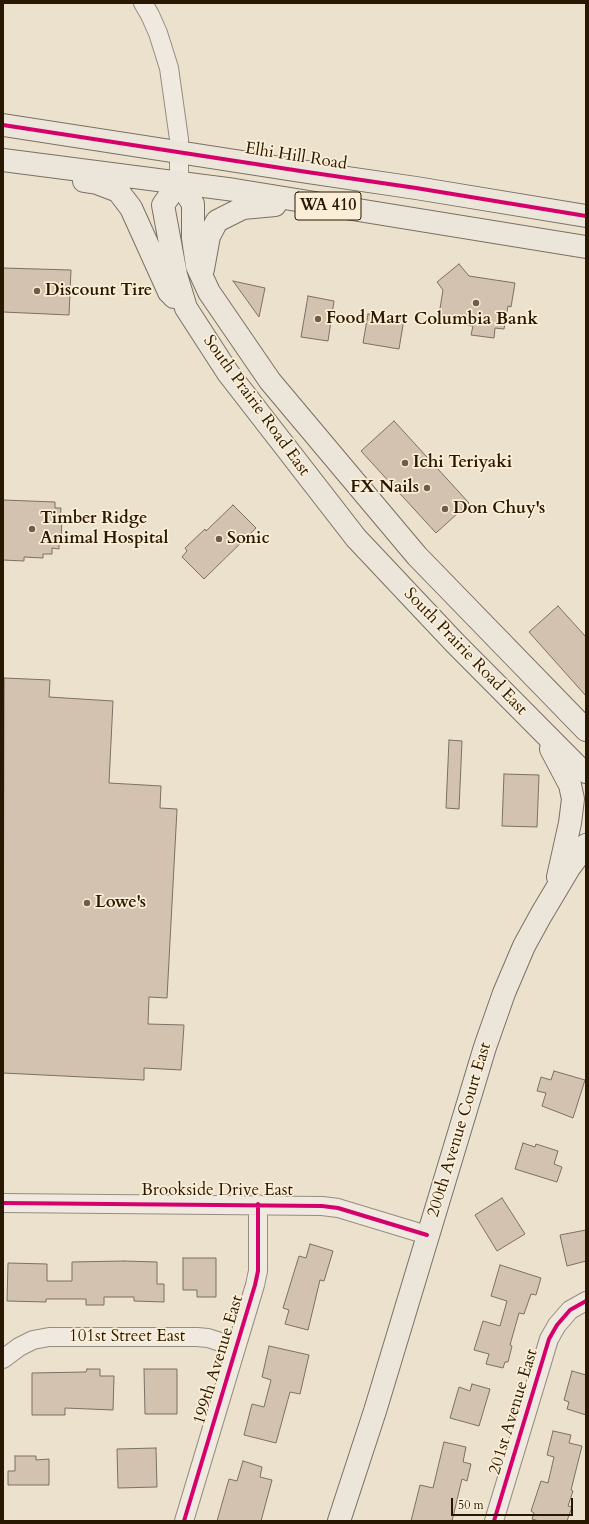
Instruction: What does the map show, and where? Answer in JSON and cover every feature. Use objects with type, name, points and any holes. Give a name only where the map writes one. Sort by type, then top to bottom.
[{"type":"main road","name":"Elhi Hill Road","points":[[3,125],[416,188],[586,216]]},
{"type":"main road","name":"WA 410","points":[[7,161],[236,190],[586,247]]},
{"type":"main road","points":[[7,161],[41,173],[98,184],[118,191],[131,208],[169,292],[186,308]]},
{"type":"main road","name":"South Prairie Road East","points":[[586,730],[417,556],[270,381],[209,292],[196,266],[193,238],[193,204],[179,182],[163,205],[176,275],[186,308],[228,373],[356,538],[454,642],[580,769],[586,772]]},
{"type":"main road","points":[[201,276],[209,236],[217,221],[243,208],[271,205],[359,211]]},
{"type":"main road","points":[[543,732],[570,785],[573,799],[570,823],[555,892]]},
{"type":"main road","name":"200th Avenue Court East","points":[[339,1521],[375,1411],[485,1047],[504,993],[524,946],[569,868],[586,845]]},
{"type":"street","points":[[143,3],[158,33],[169,68],[179,139],[179,182]]},
{"type":"street","name":"Brookside Drive East","points":[[3,1203],[305,1204],[338,1208],[428,1235]]},
{"type":"street","name":"199th Avenue East","points":[[184,1521],[258,1272],[258,1204]]},
{"type":"street","name":"201st Avenue East","points":[[494,1521],[549,1340],[557,1325],[570,1310],[586,1301]]},
{"type":"street","name":"101st Street East","points":[[3,1359],[19,1346],[33,1340],[49,1337],[197,1337],[208,1338],[236,1347]]},
{"type":"building","name":"Columbia Bank","points":[[459,264],[469,276],[515,283],[511,307],[508,306],[504,329],[495,328],[494,338],[471,335],[473,326],[438,321],[443,290],[437,282]]},
{"type":"building","name":"Discount Tire","points":[[3,268],[71,270],[69,315],[3,312]]},
{"type":"building","points":[[233,281],[265,288],[259,317]]},
{"type":"building","name":"Food Mart","points":[[308,296],[334,301],[328,341],[301,337]]},
{"type":"building","points":[[368,314],[404,319],[399,349],[363,343]]},
{"type":"building","points":[[394,421],[469,503],[436,533],[361,451]]},
{"type":"building","name":"Timber Ridge Animal Hospital","points":[[3,500],[55,502],[55,508],[61,508],[60,520],[62,521],[61,537],[59,537],[59,549],[52,548],[52,554],[43,554],[43,558],[24,557],[24,561],[3,560]]},
{"type":"building","name":"Sonic","points":[[233,505],[256,528],[204,579],[182,557],[187,551],[185,548],[205,529],[206,531]]},
{"type":"building","points":[[558,606],[586,637],[586,696],[529,632]]},
{"type":"building","name":"Lowe's","points":[[4,678],[50,680],[49,697],[113,701],[109,783],[161,786],[160,808],[177,809],[167,998],[149,997],[148,1024],[184,1025],[181,1070],[144,1068],[144,1080],[3,1073]]},
{"type":"building","points":[[449,740],[462,741],[459,809],[446,808]]},
{"type":"building","points":[[504,774],[539,775],[537,827],[502,826]]},
{"type":"building","points":[[554,1071],[585,1080],[573,1118],[542,1106],[546,1093],[537,1091],[541,1077],[551,1080]]},
{"type":"building","points":[[523,1143],[535,1147],[536,1144],[558,1151],[554,1164],[562,1167],[557,1182],[515,1169]]},
{"type":"building","points":[[502,1198],[525,1234],[497,1251],[475,1215]]},
{"type":"building","points":[[586,1230],[586,1261],[567,1266],[560,1235]]},
{"type":"building","points":[[310,1244],[333,1251],[324,1281],[320,1280],[308,1330],[285,1324],[289,1310],[283,1308],[299,1256],[306,1258]]},
{"type":"building","points":[[183,1258],[216,1258],[216,1297],[197,1297],[197,1290],[183,1290]]},
{"type":"building","points":[[72,1262],[157,1262],[157,1284],[164,1284],[164,1302],[134,1301],[134,1297],[104,1297],[104,1305],[86,1305],[86,1299],[46,1299],[46,1302],[7,1301],[8,1263],[47,1264],[47,1281],[72,1281]]},
{"type":"building","points":[[500,1265],[541,1278],[536,1295],[531,1294],[524,1314],[519,1313],[510,1345],[512,1346],[508,1362],[505,1362],[503,1368],[486,1364],[489,1354],[474,1350],[483,1321],[500,1326],[507,1301],[491,1296]]},
{"type":"building","points":[[269,1346],[309,1355],[300,1394],[290,1392],[276,1443],[244,1435],[252,1404],[264,1407],[271,1380],[262,1377]]},
{"type":"building","points":[[87,1369],[100,1369],[100,1376],[114,1376],[113,1410],[65,1408],[65,1415],[32,1415],[32,1373],[86,1372]]},
{"type":"building","points":[[144,1369],[177,1369],[177,1414],[145,1414]]},
{"type":"building","points":[[572,1371],[586,1375],[586,1415],[567,1409],[569,1402],[564,1400]]},
{"type":"building","points":[[472,1384],[490,1389],[479,1426],[450,1418],[459,1387],[470,1391]]},
{"type":"building","points":[[553,1431],[571,1435],[569,1443],[582,1446],[571,1490],[573,1491],[568,1506],[572,1507],[567,1521],[539,1521],[532,1519],[534,1513],[531,1511],[541,1481],[548,1483],[554,1457],[547,1455]]},
{"type":"building","points":[[444,1442],[466,1447],[463,1462],[471,1464],[467,1481],[462,1479],[452,1521],[411,1521],[420,1485],[433,1488]]},
{"type":"building","points":[[156,1448],[157,1487],[118,1488],[117,1449]]},
{"type":"building","points":[[15,1456],[36,1456],[36,1460],[49,1459],[49,1485],[8,1485],[8,1471],[15,1471]]},
{"type":"building","points":[[243,1461],[262,1467],[260,1477],[272,1480],[261,1521],[217,1521],[229,1479],[237,1481]]},
{"type":"cycle path","points":[[3,125],[416,188],[586,216]]},
{"type":"cycle path","points":[[3,1203],[322,1206],[338,1208],[427,1235]]},
{"type":"cycle path","points":[[184,1521],[255,1285],[258,1271],[258,1204]]},
{"type":"cycle path","points":[[494,1521],[549,1339],[557,1325],[570,1310],[586,1301]]},
{"type":"place","name":"Discount Tire","points":[[37,291]]},
{"type":"place","name":"Columbia Bank","points":[[476,303]]},
{"type":"place","name":"Food Mart","points":[[318,319]]},
{"type":"place","name":"Ichi Teriyaki","points":[[405,463]]},
{"type":"place","name":"FX Nails","points":[[427,488]]},
{"type":"place","name":"Don Chuy's","points":[[445,509]]},
{"type":"place","name":"Timber Ridge Animal Hospital","points":[[32,529]]},
{"type":"place","name":"Sonic","points":[[219,539]]},
{"type":"place","name":"Lowe's","points":[[87,903]]}]
